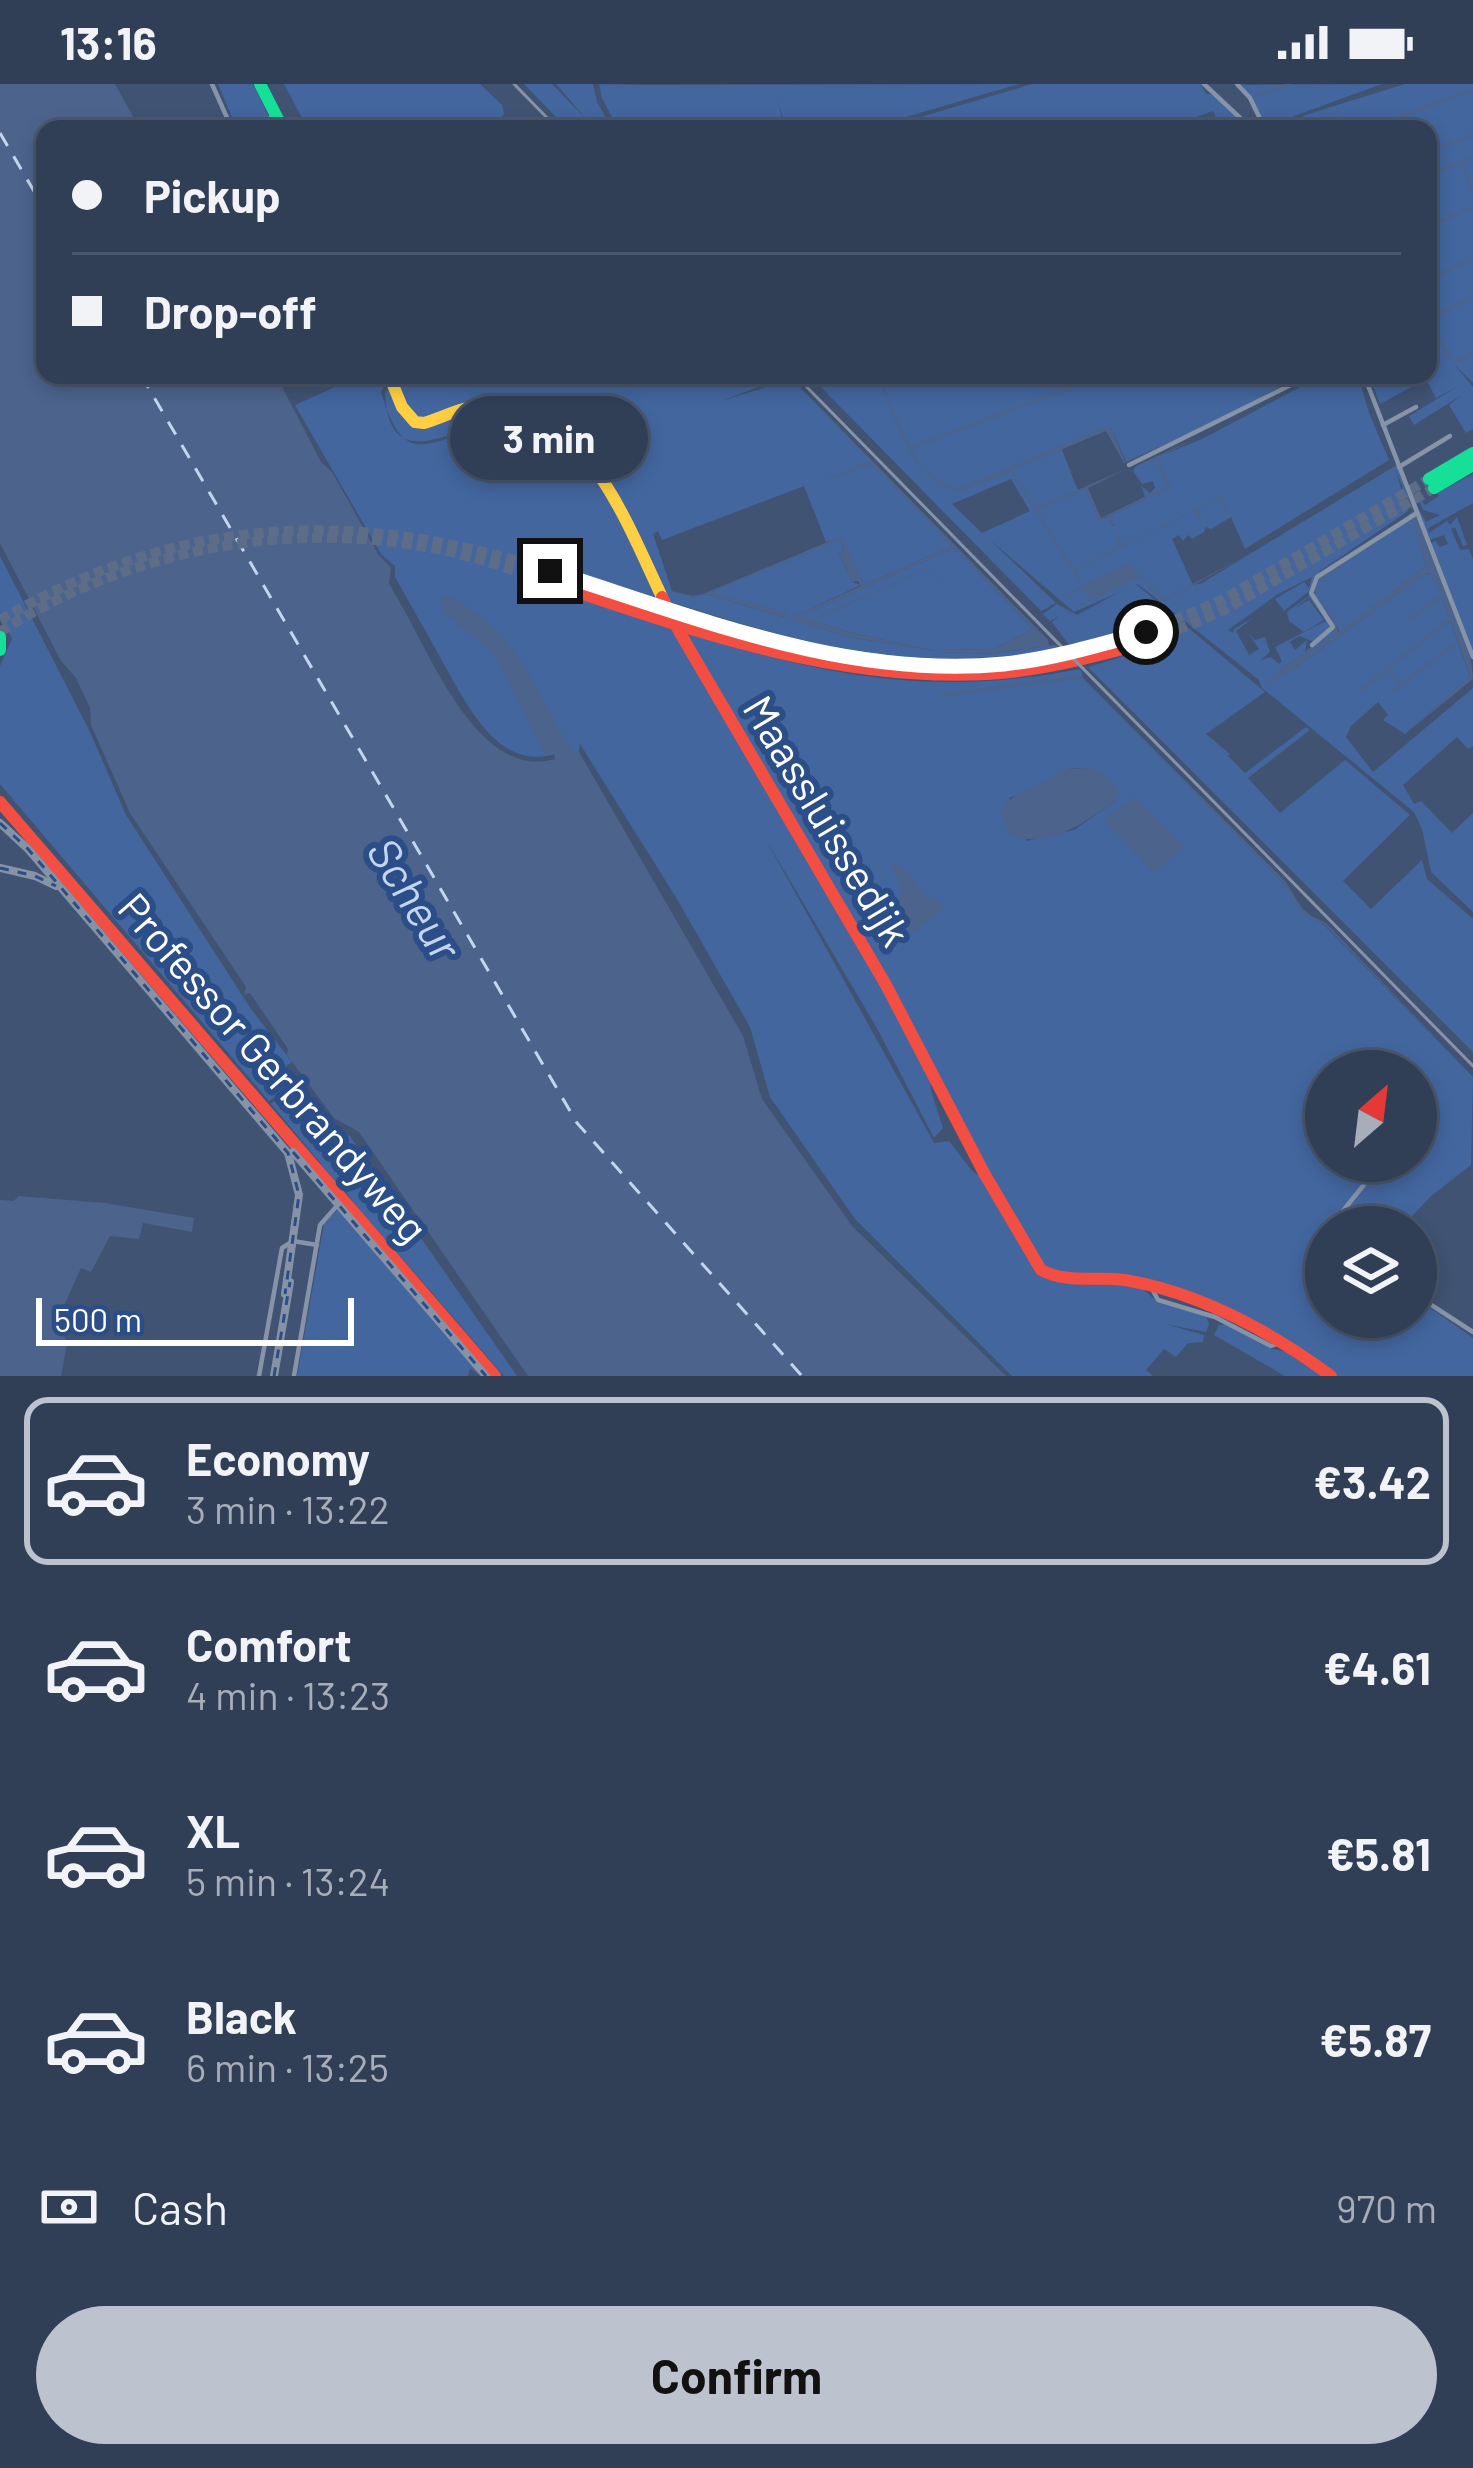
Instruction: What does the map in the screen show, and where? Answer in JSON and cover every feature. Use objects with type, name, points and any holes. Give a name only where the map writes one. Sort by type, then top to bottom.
[{"type":"main road","points":[[260,84],[274,120]]},
{"type":"main road","name":"Maassluissedijk","points":[[393,384],[402,407],[415,422],[492,405],[536,418],[561,433],[594,468],[680,633],[886,986],[1034,1262],[1054,1277],[1123,1280],[1221,1307],[1331,1376]]},
{"type":"main road","points":[[1473,453],[1432,484],[1473,465]]},
{"type":"main road","points":[[549,576],[760,649],[859,671],[919,677],[997,675],[1058,667],[1148,637]]},
{"type":"main road","name":"Professor Gerbrandyweg","points":[[0,802],[496,1376]]},
{"type":"street","points":[[212,84],[228,120]]},
{"type":"street","points":[[1204,84],[1242,120]]},
{"type":"street","points":[[1237,84],[1261,120]]},
{"type":"street","points":[[1129,465],[1293,384]]},
{"type":"street","points":[[1368,384],[1473,657]]},
{"type":"street","points":[[1384,425],[1416,407]]},
{"type":"street","points":[[1399,466],[1450,436]]},
{"type":"street","points":[[1312,645],[1333,627],[1311,593],[1317,577],[1417,513]]},
{"type":"street","points":[[1347,1206],[1366,1182]]},
{"type":"street","points":[[294,1376],[323,1220],[343,1199]]},
{"type":"street","points":[[260,1376],[283,1248],[293,1241],[317,1245]]},
{"type":"street","points":[[1437,1309],[1473,1332]]},
{"type":"shaded area","points":[[218,84],[253,84],[268,120],[233,120]]},
{"type":"shaded area","points":[[284,84],[480,84],[502,105],[504,114],[500,120],[303,120]]},
{"type":"shaded area","points":[[524,84],[552,84],[587,120],[559,120]]},
{"type":"shaded area","points":[[556,84],[593,84],[607,120],[587,120]]},
{"type":"shaded area","points":[[599,84],[1019,84],[896,120],[784,120],[777,100],[783,120],[613,120]]},
{"type":"shaded area","points":[[1032,84],[1201,84],[1206,94],[1238,118],[1217,120],[1213,111],[1188,120],[910,120]]},
{"type":"shaded area","points":[[1241,84],[1382,84],[1289,120],[1262,120]]},
{"type":"shaded area","points":[[1405,84],[1473,84],[1473,383],[1453,363],[1473,387],[1473,429],[1466,433],[1449,405],[1462,395],[1414,425],[1409,416],[1457,387],[1436,398],[1429,384],[1437,384],[1437,120],[1298,120]]},
{"type":"shaded area","points":[[342,384],[383,384],[381,392],[388,411],[385,391],[392,388],[404,415],[417,425],[492,407],[546,425],[547,421],[492,403],[419,421],[407,411],[395,384],[767,384],[718,402],[776,384],[797,384],[952,546],[864,585],[842,537],[826,542],[804,486],[662,540],[658,531],[653,534],[672,591],[692,598],[706,594],[783,617],[786,613],[709,593],[840,539],[844,550],[839,553],[852,582],[861,585],[789,619],[849,637],[936,651],[799,617],[955,548],[1033,629],[992,650],[943,652],[986,654],[1056,645],[1061,649],[955,659],[861,652],[815,643],[668,601],[640,545],[635,548],[705,680],[930,1071],[943,1128],[934,1138],[878,1030],[765,838],[934,1143],[949,1141],[982,1177],[1041,1273],[1059,1280],[1141,1287],[1158,1303],[1206,1316],[1206,1332],[1165,1324],[1204,1335],[1203,1342],[1188,1343],[1176,1357],[1164,1349],[1146,1370],[1153,1376],[1012,1376],[855,1219],[770,1097],[750,1027],[580,744],[579,752],[573,754],[569,748],[545,756],[525,755],[506,748],[490,734],[463,698],[395,577],[395,566],[381,554],[295,405]],"holes":[[[497,425],[542,442],[496,428],[422,444],[410,442],[403,436],[411,441]]]},
{"type":"shaded area","points":[[818,384],[881,384],[887,397],[882,384],[1286,384],[1126,461],[1111,428],[1061,447],[1078,491],[1086,489],[1099,520],[1108,517],[1114,527],[1113,514],[1146,499],[1141,486],[1150,493],[1155,488],[1153,481],[1142,484],[1133,471],[1136,466],[1202,439],[1306,384],[1361,384],[1389,460],[1245,549],[1231,517],[1192,539],[1188,535],[1183,541],[1179,535],[1172,539],[1193,585],[1202,583],[1396,462],[1414,513],[1405,518],[1413,511],[1395,469],[1408,511],[1320,571],[1308,592],[1284,611],[1275,599],[1304,582],[1309,588],[1312,577],[1278,594],[1228,630],[1233,633],[1254,617],[1236,631],[1249,655],[1259,649],[1248,633],[1255,640],[1265,637],[1270,652],[1261,660],[1271,657],[1279,664],[1282,661],[1275,647],[1326,621],[1309,597],[1295,608],[1309,600],[1324,620],[1304,632],[1289,621],[1287,612],[1310,595],[1331,627],[1315,642],[1299,636],[1290,642],[1295,650],[1307,640],[1305,652],[1334,628],[1314,596],[1317,580],[1368,543],[1372,545],[1400,524],[1411,518],[1416,516],[1443,584],[1414,517],[1426,566],[1340,632],[1335,623],[1334,635],[1282,668],[1279,675],[1425,574],[1431,575],[1443,593],[1408,619],[1442,598],[1470,677],[1405,734],[1383,720],[1388,715],[1378,702],[1351,726],[1346,737],[1373,772],[1473,688],[1473,746],[1468,749],[1457,737],[1403,785],[1414,804],[1421,801],[1452,833],[1473,813],[1473,912],[1431,872],[1414,812],[1138,584],[1074,612],[990,540],[1056,603],[1041,611]],"holes":[[[1011,479],[1030,511],[982,533],[952,504]]]},
{"type":"shaded area","points":[[1372,384],[1417,384],[1380,404]]},
{"type":"shaded area","points":[[1473,474],[1473,503],[1428,528],[1429,533],[1457,517],[1467,545],[1463,546],[1455,527],[1451,529],[1460,550],[1469,549],[1473,559],[1473,653],[1431,543],[1448,544],[1444,535],[1429,540],[1414,500],[1426,522],[1440,515],[1423,510],[1418,496],[1425,505]]},
{"type":"shaded area","points":[[0,556],[90,732],[126,815],[251,1009],[292,1062],[281,1070],[279,1080],[282,1084],[294,1077],[295,1083],[269,1101],[0,784],[0,666],[12,639],[0,613]]},
{"type":"shaded area","points":[[1132,585],[1265,692],[1206,734],[1245,773],[1306,727],[1310,730],[1248,778],[1280,813],[1345,760],[1410,815],[1343,881],[1371,909],[1422,860],[1427,879],[1473,919],[1473,1052],[1088,667],[1155,647],[1154,623],[1070,646],[1052,622],[1059,616],[1050,621],[1043,614],[1057,604],[1077,615]]},
{"type":"shaded area","points":[[682,631],[783,660],[878,678],[975,682],[1080,669],[1083,676],[940,695],[1083,678],[1300,906],[1473,1077],[1471,1165],[1422,1206],[1305,1206],[1305,1338],[1437,1338],[1437,1313],[1473,1338],[1473,1376],[1335,1376],[1299,1348],[1223,1306],[1133,1281],[1056,1275],[1041,1268],[877,961]],"holes":[[[1072,768],[1089,769],[1110,784],[1117,800],[1074,830],[1026,841],[1009,798]]]},
{"type":"shaded area","points":[[290,1088],[301,1089],[328,1124],[350,1136],[517,1376],[504,1376],[395,1250],[499,1376],[371,1228],[345,1190],[342,1193],[310,1156],[323,1166],[271,1104]]},
{"type":"shaded area","points":[[338,1209],[481,1376],[470,1368],[468,1376],[297,1376],[324,1224]]},
{"type":"shaded area","points":[[1227,1324],[1272,1349],[1289,1352],[1327,1376],[1285,1376],[1214,1335],[1219,1325]]},
{"type":"water","name":"Scheur","points":[[0,84],[115,84],[135,120],[36,120],[36,384],[281,384],[321,462],[332,472],[378,554],[391,568],[389,583],[457,704],[501,750],[527,761],[555,759],[554,753],[544,753],[494,654],[441,610],[441,598],[446,595],[490,625],[522,662],[743,1036],[762,1099],[852,1226],[1006,1376],[528,1376],[359,1132],[334,1118],[287,1055],[288,1049],[250,993],[244,995],[246,987],[130,813],[76,678],[61,661],[0,543]]},
{"type":"water","points":[[797,384],[1048,640],[1049,646],[986,654],[942,652],[992,650],[1033,629],[955,548],[800,617],[810,620],[918,572],[927,569],[947,588],[928,571],[920,572],[813,621],[936,651],[849,637],[788,619],[861,586],[852,582],[839,553],[844,549],[840,540],[711,592],[787,613],[783,617],[706,594],[692,598],[672,591],[703,594],[842,536],[864,585],[952,546],[872,464],[816,483],[870,461]]},
{"type":"water","points":[[881,384],[910,447],[1085,384],[911,449],[926,472],[955,490],[1098,430],[1111,428],[1125,461],[1193,432],[1124,463],[1106,431],[1012,470],[1036,508],[1128,468],[1088,488],[1101,518],[1168,488],[1156,460],[1134,467],[1196,438],[1158,458],[1171,488],[1113,514],[1115,527],[1107,517],[1099,520],[1085,489],[1037,511],[1074,569],[1118,547],[1116,532],[1124,545],[1222,496],[1227,512],[1219,499],[1198,509],[1203,524],[1193,511],[1167,525],[1168,529],[1164,526],[1075,570],[1083,586],[1128,563],[1164,599],[1249,554],[1163,602],[1140,577],[1073,610],[1090,599],[1082,588],[1059,601],[1081,585],[1011,472],[957,492],[927,474],[906,444]]},
{"type":"water","points":[[1415,517],[1459,620],[1473,679],[1409,731],[1470,676],[1442,598],[1408,618],[1442,593],[1427,573],[1263,687],[1282,668],[1334,634],[1334,621],[1316,594],[1335,618],[1338,632],[1426,566]]},
{"type":"water","points":[[1407,521],[1318,582],[1320,578]]},
{"type":"water","points":[[1080,675],[1083,678],[940,694]]},
{"type":"water","points":[[1084,679],[1285,881],[1305,913],[1326,923],[1473,1077],[1324,924],[1303,915],[1282,882]]},
{"type":"water","points":[[1090,768],[1119,789],[1117,800],[1054,836],[1010,836],[1001,812],[1012,798],[1060,769]]},
{"type":"water","points":[[1135,797],[1184,846],[1154,873],[1104,820]]},
{"type":"water","points":[[890,862],[911,876],[924,898],[934,897],[944,908],[911,935],[901,888]]},
{"type":"water","points":[[18,1196],[105,1203],[194,1218],[192,1232],[143,1223],[139,1239],[110,1236],[91,1272],[81,1268],[63,1308],[71,1312],[63,1332],[67,1343],[61,1376],[0,1376],[0,1200],[14,1201]]},
{"type":"waterway","points":[[1256,96],[1291,84]]},
{"type":"waterway","points":[[1391,120],[1473,90]]},
{"type":"waterway","points":[[1337,114],[1339,120]]},
{"type":"waterway","points":[[1437,149],[1473,135]]},
{"type":"waterway","points":[[1437,172],[1473,158]]},
{"type":"waterway","points":[[1463,166],[1473,192]]},
{"type":"waterway","points":[[1437,223],[1473,207]]},
{"type":"waterway","points":[[1437,276],[1473,258]]},
{"type":"waterway","points":[[1437,315],[1473,297]]},
{"type":"waterway","points":[[1437,337],[1453,361]]},
{"type":"waterway","points":[[1456,363],[1473,352]]},
{"type":"waterway","points":[[1361,690],[1450,619]]},
{"type":"waterway","points":[[1394,691],[1456,643]]},
{"type":"waterway","points":[[1390,672],[1401,684]]},
{"type":"ferry route","points":[[0,133],[36,195]]},
{"type":"ferry route","points":[[146,384],[577,1123],[802,1376]]},
{"type":"tunnel","points":[[1146,632],[1222,600],[1429,479]]},
{"type":"tunnel","points":[[1150,642],[1226,609],[1434,488]]},
{"type":"tunnel","points":[[0,620],[67,585],[134,559],[202,541],[269,532],[407,537],[478,550],[550,571]]},
{"type":"tunnel","points":[[0,632],[106,578],[222,546],[281,539],[400,543],[470,557],[547,582]]},
{"type":"tram line","points":[[514,84],[549,120]]},
{"type":"tram line","points":[[804,384],[1473,1066]]},
{"type":"railway","points":[[0,823],[28,849],[288,1153],[299,1195],[285,1294]]},
{"type":"railway","points":[[0,868],[56,886]]},
{"type":"railway","points":[[293,1152],[486,1376]]},
{"type":"railway","points":[[274,1376],[290,1282]]},
{"type":"traffic: fast","points":[[260,84],[278,120]]},
{"type":"traffic: fast","points":[[1429,479],[1473,453]]},
{"type":"traffic: fast","points":[[1434,488],[1473,465]]},
{"type":"traffic: fast","points":[[550,571],[773,640],[887,661],[1021,662],[1146,632]]},
{"type":"traffic: fast","points":[[0,637],[0,650]]},
{"type":"traffic: slow","points":[[393,384],[402,407],[415,422],[488,405],[522,410],[551,425],[598,474],[662,597]]},
{"type":"traffic: jam","points":[[547,582],[763,649],[874,670],[1008,672],[1150,642]]},
{"type":"traffic: jam","points":[[662,597],[680,633]]},
{"type":"traffic: jam","points":[[680,633],[886,985],[984,1173],[1041,1270],[1072,1278],[1125,1280],[1181,1294],[1259,1329],[1331,1376]]},
{"type":"traffic: jam","points":[[0,802],[495,1376]]},
{"type":"route","points":[[550,571],[786,645],[885,664],[1005,664],[1146,632]]}]
